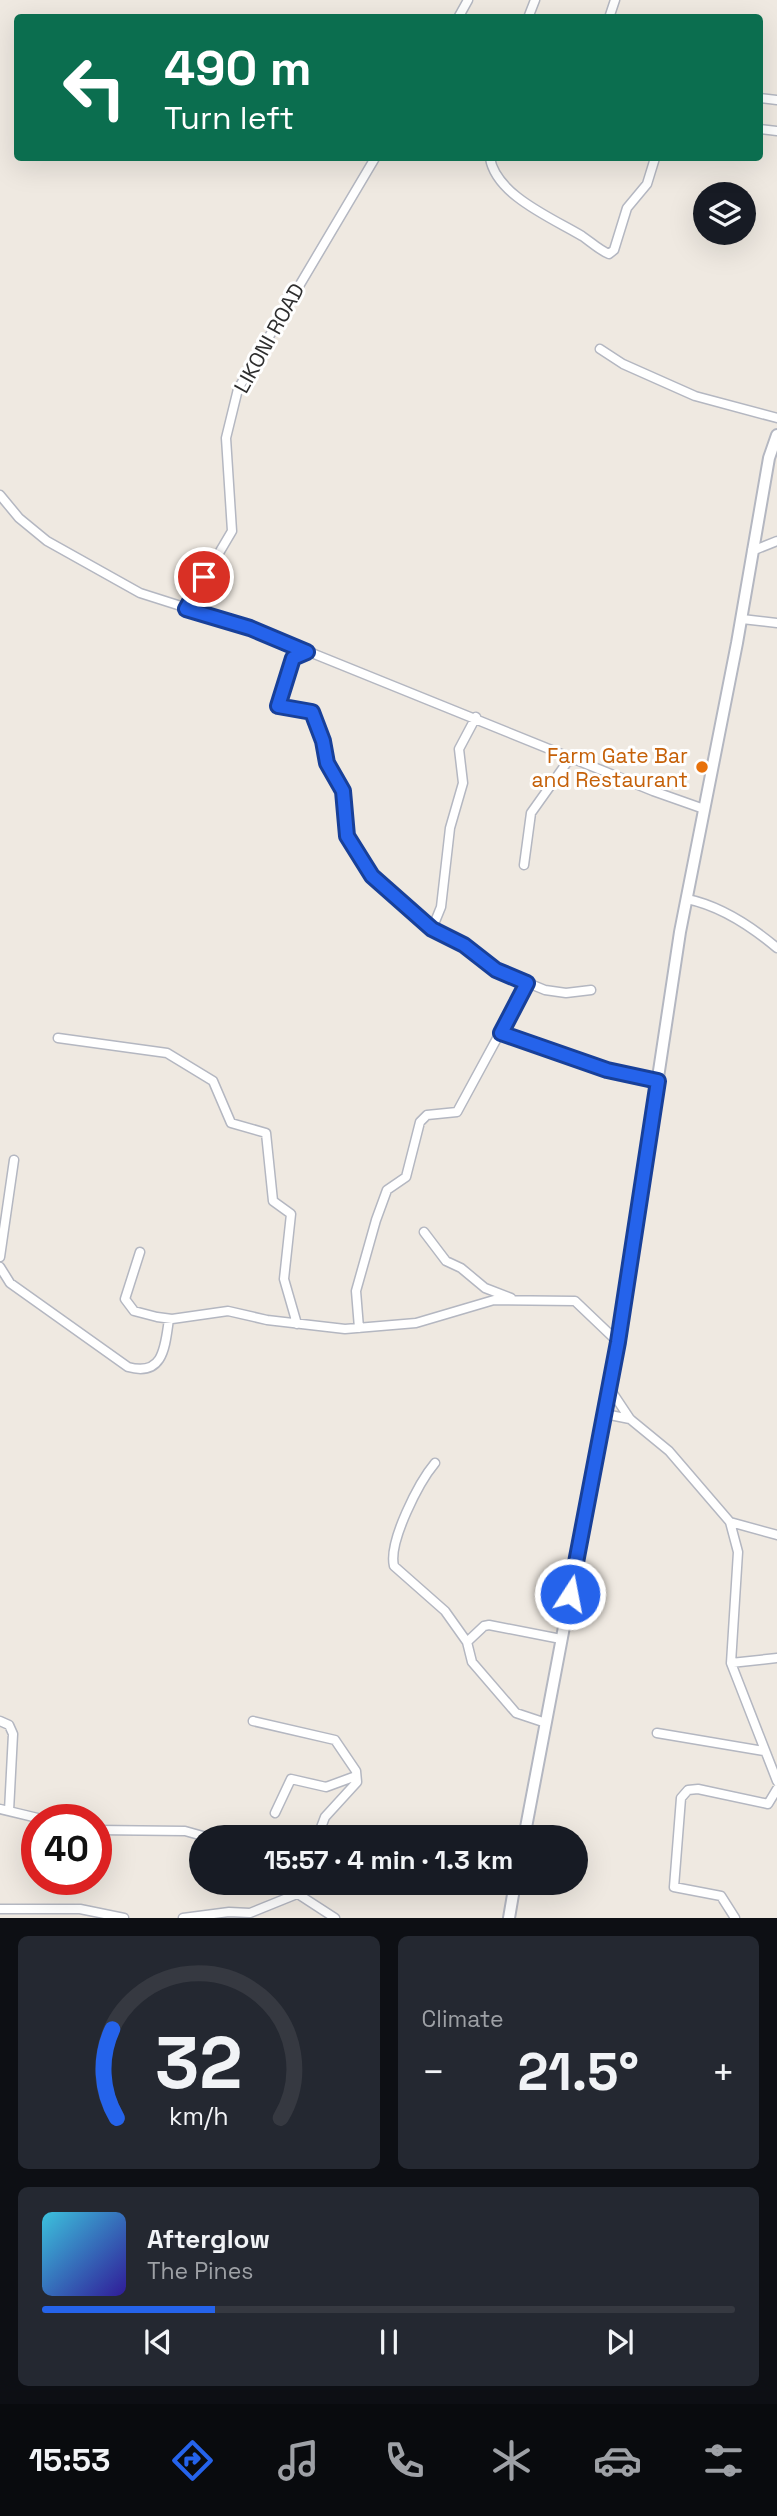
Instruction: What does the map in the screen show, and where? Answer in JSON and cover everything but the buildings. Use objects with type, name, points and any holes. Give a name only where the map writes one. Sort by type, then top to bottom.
[{"type":"street","name":"LIKONI ROAD","points":[[186,609],[232,531],[226,438],[238,389],[373,161]]},
{"type":"street","points":[[490,161],[492,171],[508,188],[552,222],[609,254],[614,250],[627,208],[647,184],[654,161]]},
{"type":"street","points":[[600,349],[622,364],[695,396],[777,418]]},
{"type":"street","points":[[526,1825],[618,1342],[687,900],[769,458],[777,435]]},
{"type":"street","points":[[0,495],[19,518],[47,541],[140,593],[250,628],[704,809]]},
{"type":"street","points":[[752,551],[777,541]]},
{"type":"street","points":[[741,619],[777,623]]},
{"type":"street","points":[[307,652],[293,658],[278,706],[312,712],[323,741],[327,763],[343,791],[350,843],[372,876],[432,929],[464,945],[496,970],[556,992],[591,990]]},
{"type":"street","points":[[432,929],[441,906],[450,828],[463,783],[459,749],[476,717]]},
{"type":"street","points":[[524,865],[531,813],[537,801],[568,761],[579,760]]},
{"type":"street","points":[[687,900],[707,904],[723,912],[777,948]]},
{"type":"street","points":[[359,1328],[356,1291],[376,1220],[387,1190],[406,1177],[420,1122],[427,1115],[457,1112],[527,983]]},
{"type":"street","points":[[501,1033],[607,1070],[658,1081]]},
{"type":"street","points":[[58,1038],[167,1053],[214,1080],[231,1123],[266,1133],[269,1139],[269,1186],[273,1201],[291,1214],[285,1279],[297,1324]]},
{"type":"street","points":[[0,1257],[14,1160]]},
{"type":"street","points":[[424,1232],[446,1261],[485,1288],[513,1299]]},
{"type":"street","points":[[140,1252],[126,1288],[128,1305],[142,1314],[169,1319],[222,1311],[297,1324],[359,1328],[416,1323],[439,1318],[469,1306],[513,1299],[575,1301],[618,1342]]},
{"type":"street","points":[[0,1267],[2,1273],[20,1291],[128,1367],[139,1370],[151,1368],[159,1360],[169,1319]]},
{"type":"street","points":[[608,1386],[630,1419],[669,1451],[730,1522],[738,1552],[731,1663],[777,1781]]},
{"type":"street","points":[[605,1414],[630,1419]]},
{"type":"street","points":[[435,1464],[413,1495],[393,1562],[445,1611],[467,1642],[472,1662],[516,1713],[546,1723]]},
{"type":"street","points":[[730,1522],[777,1535]]},
{"type":"street","points":[[467,1642],[484,1626],[489,1625],[561,1639]]},
{"type":"street","points":[[731,1663],[777,1658]]},
{"type":"street","points":[[0,1721],[9,1726],[13,1734],[5,1810]]},
{"type":"street","points":[[253,1721],[335,1740],[346,1753],[356,1776],[353,1788],[325,1817],[322,1825]]},
{"type":"street","points":[[657,1733],[764,1751]]},
{"type":"street","points":[[275,1813],[291,1779],[326,1787],[356,1776]]},
{"type":"street","points":[[735,1917],[721,1896],[674,1886],[681,1798],[688,1790],[698,1789],[768,1804],[777,1789]]},
{"type":"street","points":[[112,1829],[189,1832]]},
{"type":"street","points":[[183,1917],[229,1912],[250,1913],[295,1895]]},
{"type":"street","points":[[299,1895],[335,1917]]},
{"type":"street","points":[[509,1917],[514,1895]]},
{"type":"street","points":[[0,1909],[80,1909],[124,1917]]},
{"type":"place","name":"Farm Gate Bar and Restaurant","points":[[702,767]]},
{"type":"route","points":[[204,577],[186,609],[250,628],[307,652],[293,658],[278,706],[312,712],[323,741],[327,763],[343,791],[347,836],[372,876],[432,929],[464,945],[496,970],[527,983],[501,1033],[607,1070],[658,1081],[618,1342],[570,1594]]}]
